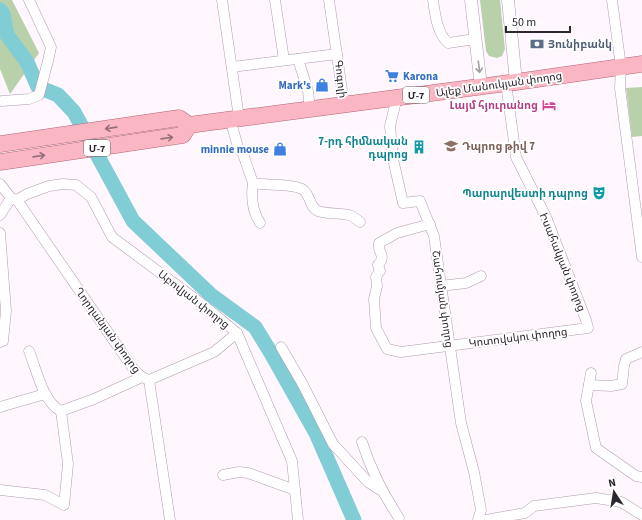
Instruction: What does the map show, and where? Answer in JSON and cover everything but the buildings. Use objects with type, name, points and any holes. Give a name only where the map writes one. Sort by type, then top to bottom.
[{"type":"main road","name":"Ալեք Մանուկյան փողոց","points":[[0,144],[179,118],[189,125],[511,83],[642,64]]},
{"type":"main road","name":"Մ-7","points":[[0,162],[183,136],[189,125]]},
{"type":"street","points":[[1,99],[29,99],[39,95],[46,71],[51,47],[29,0]]},
{"type":"street","points":[[222,0],[232,66],[238,147],[243,154],[253,183],[251,193],[252,203],[260,223]]},
{"type":"street","points":[[276,0],[284,60]]},
{"type":"street","name":"Գոգոլի","points":[[329,0],[344,104]]},
{"type":"street","points":[[433,0],[435,15],[441,34],[448,43],[476,39]]},
{"type":"street","points":[[471,0],[481,87]]},
{"type":"street","name":"Իսահակյան փողոց","points":[[508,0],[511,83],[516,157],[546,217],[588,328]]},
{"type":"street","points":[[612,0],[621,67],[620,88],[640,228],[642,257]]},
{"type":"street","points":[[232,66],[337,54]]},
{"type":"street","points":[[298,59],[308,91],[310,109]]},
{"type":"street","name":"Շահումյան փողոց","points":[[397,97],[390,126],[393,158],[402,203],[420,202],[434,236],[461,423],[474,472],[481,510],[478,520]]},
{"type":"street","points":[[253,183],[269,186],[286,185],[301,189],[307,193],[310,203],[317,210],[326,213],[351,216],[360,222]]},
{"type":"street","points":[[0,184],[14,199],[0,215]]},
{"type":"street","name":"Աբովյան փողոց","points":[[14,199],[49,186],[63,184],[76,185],[91,197],[112,237],[202,304],[237,333],[292,461],[298,520]]},
{"type":"street","name":"Ղորղանյան փողոց","points":[[14,199],[134,370],[146,379],[170,520]]},
{"type":"street","name":"Կոտովսկու փողոց","points":[[430,224],[397,233],[379,243],[378,247],[382,261],[378,265],[380,271],[376,277],[377,286],[374,299],[376,328],[386,349],[400,352],[588,328]]},
{"type":"street","points":[[0,233],[6,311],[3,341],[0,342]]},
{"type":"street","points":[[441,286],[466,283],[481,276]]},
{"type":"street","points":[[61,411],[214,352],[237,333]]},
{"type":"street","points":[[282,347],[333,444],[368,482],[382,491]]},
{"type":"street","points":[[0,490],[45,495],[64,505],[68,464],[61,411],[57,409],[45,394],[29,351]]},
{"type":"street","points":[[589,385],[611,386],[622,384],[626,359],[642,352]]},
{"type":"street","points":[[591,373],[586,401],[596,448],[636,476],[642,477]]},
{"type":"street","points":[[0,407],[45,394]]},
{"type":"street","points":[[362,442],[369,464],[382,491],[401,519]]},
{"type":"street","points":[[223,475],[239,472],[248,473],[295,490]]},
{"type":"street","points":[[486,520],[525,513],[534,506],[596,498],[621,502],[642,515]]},
{"type":"green space","points":[[0,0],[12,0],[39,53],[10,94],[0,69]]},
{"type":"green space","points":[[480,0],[500,0],[505,49],[502,56],[497,58],[489,56],[486,51]]},
{"type":"green space","points":[[642,87],[642,136],[632,137],[626,88]]},
{"type":"waterway","points":[[0,10],[3,14],[7,35],[27,62],[38,87],[58,95],[74,112],[133,221],[211,295],[255,327],[316,433],[354,520]]},
{"type":"place","name":"Յունիբանկ","points":[[537,44]]},
{"type":"place","name":"Karona","points":[[392,76]]},
{"type":"place","name":"Mark's","points":[[322,85]]},
{"type":"place","name":"Լայմ հյուրանոց","points":[[549,105]]},
{"type":"place","name":"Դպրոց թիվ 7","points":[[451,146]]},
{"type":"place","name":"7-րդ հիմնական դպրոց","points":[[419,147]]},
{"type":"place","name":"minnie mouse","points":[[280,149]]},
{"type":"place","name":"Պարարվեստի դպրոց","points":[[599,193]]}]
